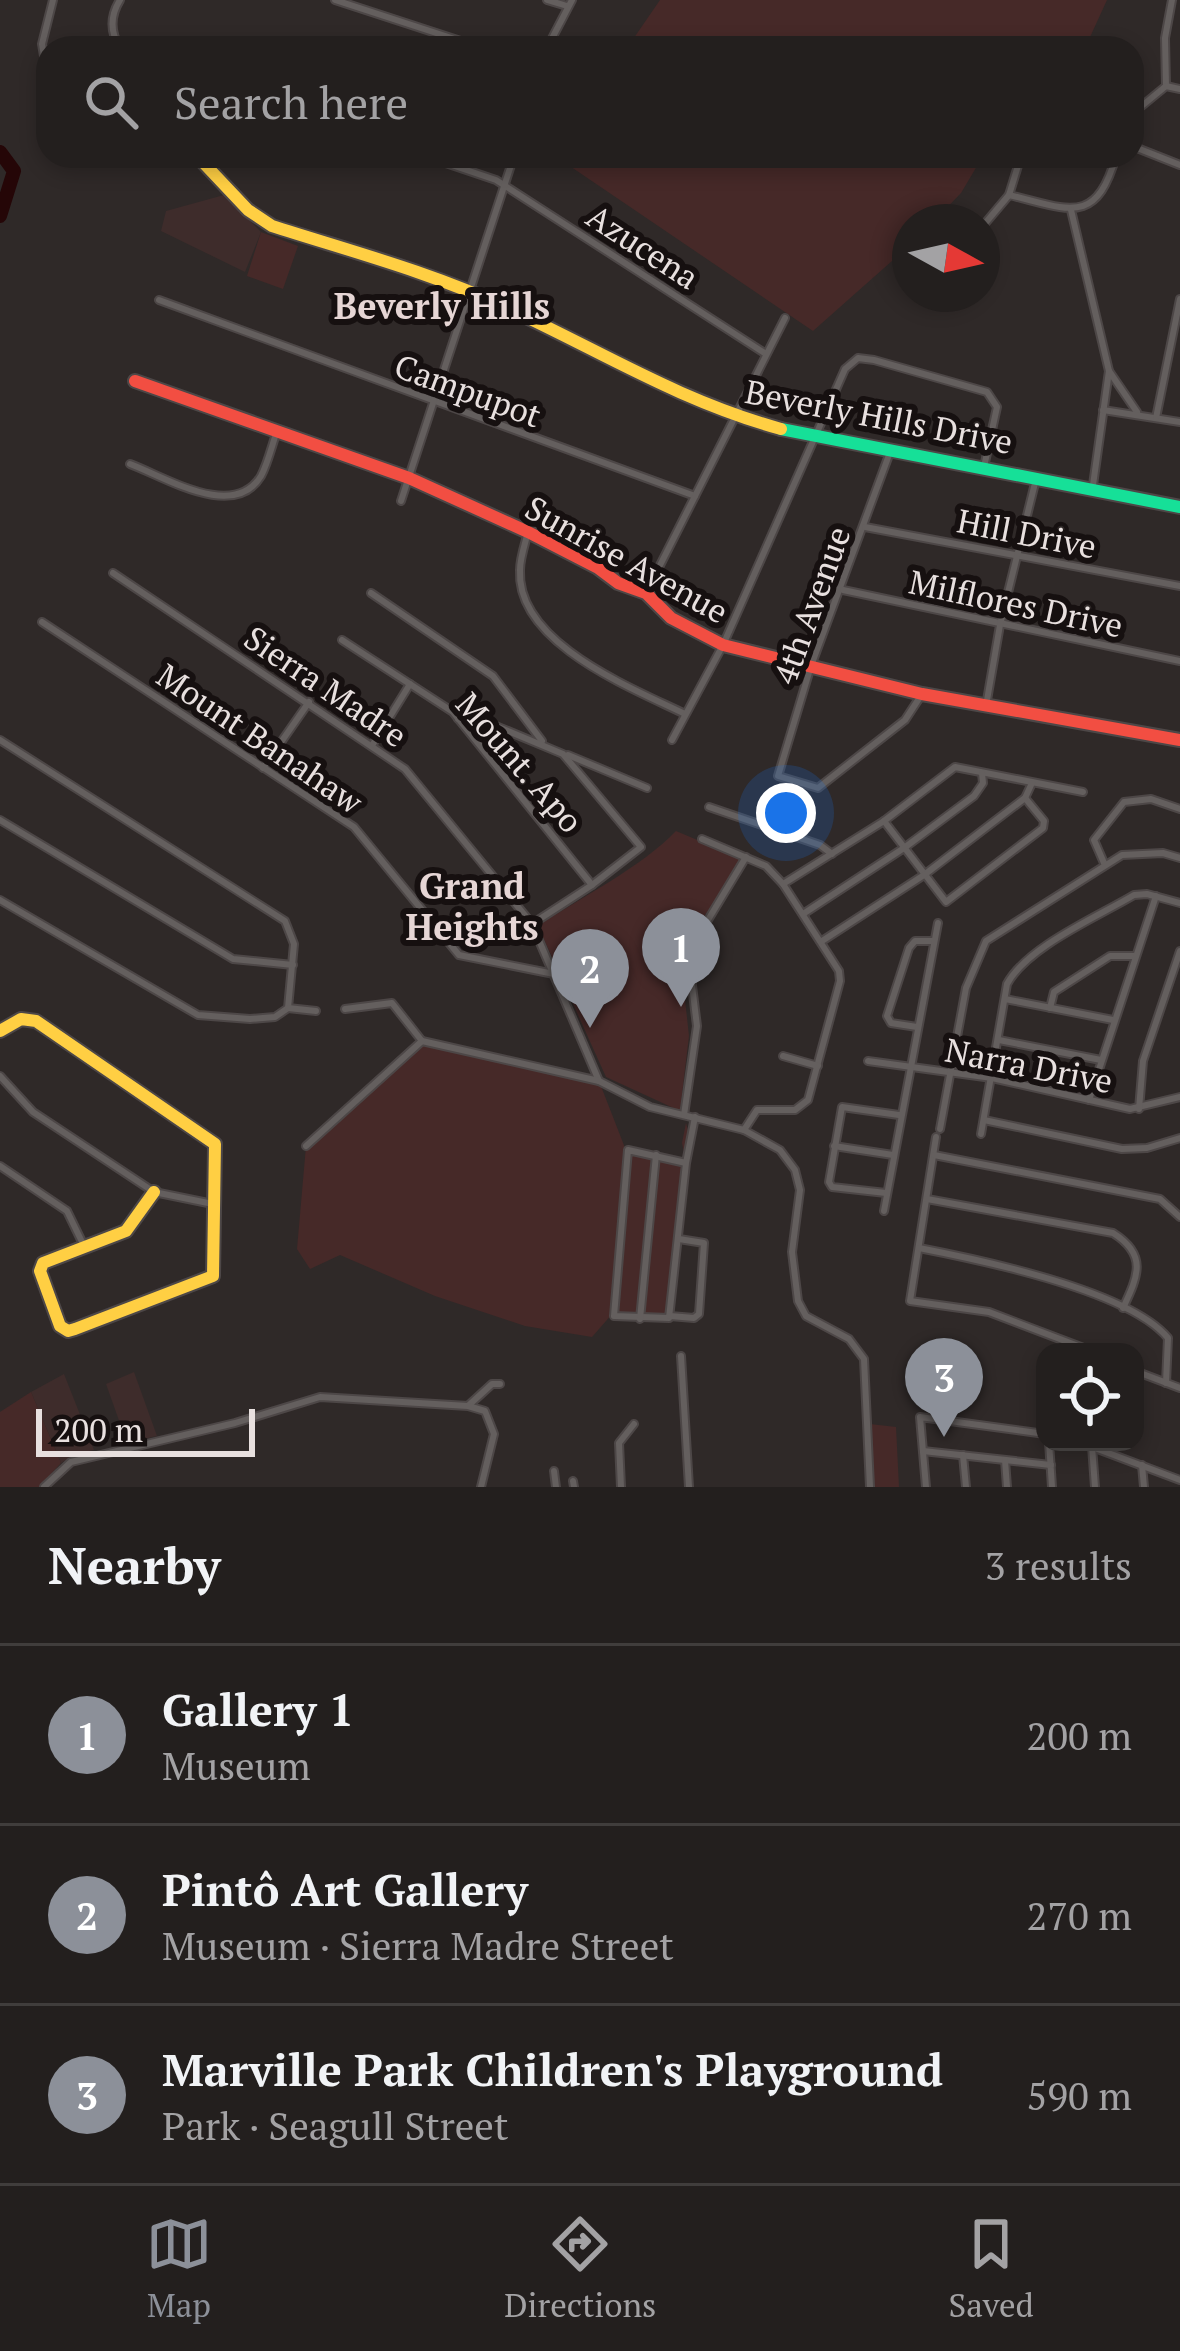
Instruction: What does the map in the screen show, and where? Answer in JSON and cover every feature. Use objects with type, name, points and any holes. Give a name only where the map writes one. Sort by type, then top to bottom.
[{"type":"street","points":[[44,36],[53,0]]},
{"type":"street","points":[[117,36],[112,20],[120,0]]},
{"type":"street","points":[[335,0],[445,36]]},
{"type":"street","points":[[547,0],[569,3],[554,36]]},
{"type":"street","points":[[1166,86],[1165,38],[1172,0]]},
{"type":"street","points":[[1144,103],[1166,86],[1180,88]]},
{"type":"street","points":[[1144,151],[1180,165]]},
{"type":"street","name":"Beverly Hills Drive","points":[[208,168],[248,210],[272,226],[472,292],[663,389],[733,416],[890,452],[1093,485],[1180,507]]},
{"type":"street","name":"Azucena","points":[[462,168],[506,186],[766,354]]},
{"type":"street","points":[[401,501],[511,168]]},
{"type":"street","points":[[1000,206],[1010,195],[1018,168]]},
{"type":"street","points":[[1010,195],[1071,210],[1094,202],[1108,187],[1113,168]]},
{"type":"street","points":[[1071,210],[1109,371],[1137,412]]},
{"type":"street","points":[[1156,418],[1180,299]]},
{"type":"street","name":"Campupot","points":[[159,300],[695,496]]},
{"type":"street","points":[[646,593],[785,318]]},
{"type":"street","points":[[672,740],[723,645],[845,369],[858,358],[874,360],[987,392],[997,407],[984,467]]},
{"type":"street","points":[[1093,485],[1109,371]]},
{"type":"street","name":"Sunrise Avenue","points":[[135,382],[409,478],[528,532],[598,568],[618,584],[646,593],[671,618],[723,645],[922,694],[1180,740]]},
{"type":"street","points":[[1103,410],[1180,422]]},
{"type":"street","points":[[130,464],[215,497],[239,495],[251,489],[262,473],[277,430]]},
{"type":"street","name":"4th Avenue","points":[[890,452],[811,666],[778,776],[818,788],[905,720],[922,694]]},
{"type":"street","points":[[986,706],[1036,475]]},
{"type":"street","name":"Hill Drive","points":[[865,527],[1180,586]]},
{"type":"street","points":[[528,532],[519,571],[533,616],[597,671],[686,714]]},
{"type":"street","name":"Sierra Madre","points":[[113,573],[406,769],[532,924],[599,1081]]},
{"type":"street","name":"Milflores Drive","points":[[842,590],[1180,662]]},
{"type":"street","points":[[371,593],[493,676],[544,744]]},
{"type":"street","name":"Mount Banahaw","points":[[41,622],[354,827],[459,955],[554,974]]},
{"type":"street","name":"Mount. Apo","points":[[343,640],[458,719],[592,885]]},
{"type":"street","points":[[373,744],[410,683]]},
{"type":"street","points":[[263,769],[309,702]]},
{"type":"street","points":[[458,719],[496,726],[647,788]]},
{"type":"street","points":[[0,740],[285,921],[294,944],[288,1008]]},
{"type":"street","points":[[532,924],[640,849],[563,754]]},
{"type":"street","points":[[783,884],[884,820],[955,767],[1083,792]]},
{"type":"street","points":[[803,914],[974,796],[983,783],[982,772]]},
{"type":"street","points":[[822,941],[924,875],[1025,798],[1032,783]]},
{"type":"street","points":[[884,820],[946,902],[1042,828],[1044,821],[1025,798]]},
{"type":"street","points":[[1104,863],[1094,840],[1124,802],[1151,799],[1180,809]]},
{"type":"street","points":[[709,807],[820,845],[832,854]]},
{"type":"street","points":[[0,820],[233,958],[293,965]]},
{"type":"street","points":[[702,838],[766,866],[783,884],[839,971],[806,1104],[795,1110],[757,1110],[744,1130]]},
{"type":"street","points":[[1070,1343],[989,1312],[913,1303],[908,1297],[966,988],[986,941],[1104,863],[1138,852],[1180,858]]},
{"type":"street","points":[[684,1115],[697,1026],[688,953],[746,857]]},
{"type":"street","points":[[982,1134],[1014,972],[1029,958],[1134,895],[1180,903]]},
{"type":"street","points":[[1088,1100],[1156,896]]},
{"type":"street","points":[[0,900],[198,1015],[226,1020],[275,1017],[288,1008],[316,1011]]},
{"type":"street","points":[[884,1211],[938,922]]},
{"type":"street","points":[[917,1027],[891,1023],[887,1016],[908,948],[915,941],[935,940]]},
{"type":"street","points":[[1139,1108],[1146,1049],[1180,951]]},
{"type":"street","points":[[1050,1008],[1054,992],[1110,956],[1134,956]]},
{"type":"street","points":[[1005,999],[1114,1020]]},
{"type":"street","points":[[345,1009],[392,1003],[422,1041],[599,1081],[650,1107],[744,1130],[780,1150],[800,1190],[792,1252],[797,1301],[806,1316],[849,1339],[864,1358],[871,1487]]},
{"type":"street","points":[[0,1031],[21,1019],[36,1022],[215,1144],[216,1271],[212,1276],[68,1330],[60,1326],[40,1271],[49,1259],[125,1231],[154,1192]]},
{"type":"street","points":[[999,1040],[1101,1060]]},
{"type":"street","points":[[306,1146],[422,1041]]},
{"type":"street","points":[[783,1056],[818,1066]]},
{"type":"street","name":"Narra Drive","points":[[868,1061],[992,1078],[1139,1108],[1180,1096]]},
{"type":"street","points":[[0,1076],[33,1112],[154,1192],[216,1204]]},
{"type":"street","points":[[886,1193],[832,1186],[834,1146],[842,1108],[900,1116]]},
{"type":"street","points":[[670,1316],[695,1117]]},
{"type":"street","points":[[984,1120],[1123,1149],[1180,1138]]},
{"type":"street","points":[[834,1146],[893,1155]]},
{"type":"street","points":[[678,1239],[704,1243],[699,1315],[665,1320],[616,1317],[612,1312],[627,1153],[632,1149],[686,1162]]},
{"type":"street","points":[[640,1319],[656,1155]]},
{"type":"street","points":[[934,1155],[1160,1199],[1180,1217]]},
{"type":"street","points":[[0,1166],[67,1211],[84,1246]]},
{"type":"street","points":[[927,1199],[1113,1233],[1131,1244],[1136,1258],[1136,1280],[1123,1307]]},
{"type":"street","points":[[919,1248],[1018,1268],[1123,1307],[1168,1338],[1166,1383]]},
{"type":"street","points":[[681,1356],[689,1487]]},
{"type":"street","points":[[1144,1374],[1180,1388]]},
{"type":"street","points":[[468,1406],[492,1384],[500,1384]]},
{"type":"street","points":[[44,1487],[71,1462],[235,1423],[320,1397],[485,1411],[494,1433],[481,1487]]},
{"type":"street","points":[[926,1487],[920,1417],[1036,1433]]},
{"type":"street","points":[[621,1487],[620,1443],[634,1424]]},
{"type":"street","points":[[923,1451],[1051,1465]]},
{"type":"street","points":[[1050,1451],[1052,1487]]},
{"type":"street","points":[[1092,1451],[1095,1487]]},
{"type":"street","points":[[1103,1451],[1180,1480]]},
{"type":"street","points":[[963,1455],[966,1487]]},
{"type":"street","points":[[1005,1460],[1007,1487]]},
{"type":"street","points":[[1142,1465],[1144,1487]]},
{"type":"street","points":[[554,1471],[556,1487]]},
{"type":"shaded area","points":[[660,0],[1107,0],[1090,36],[635,36]]},
{"type":"shaded area","points":[[573,168],[976,168],[950,204],[892,204],[892,261],[813,331]]},
{"type":"shaded area","points":[[224,195],[261,232],[245,272],[161,231],[166,211]]},
{"type":"shaded area","points":[[261,232],[298,246],[283,289],[247,276]]},
{"type":"shaded area","points":[[676,831],[745,860],[697,926],[708,933],[681,963],[689,1036],[680,1111],[606,1077],[538,926],[629,869]]},
{"type":"shaded area","points":[[422,1041],[599,1081],[627,1153],[686,1162],[682,1143],[686,1123],[691,1141],[665,1320],[613,1313],[592,1337],[525,1326],[435,1296],[340,1255],[310,1269],[297,1249],[306,1146]]},
{"type":"shaded area","points":[[134,1372],[157,1436],[127,1443],[106,1384]]},
{"type":"shaded area","points":[[64,1374],[94,1450],[61,1463],[31,1392]]},
{"type":"shaded area","points":[[31,1392],[61,1463],[39,1487],[0,1487],[0,1412]]},
{"type":"shaded area","points":[[870,1424],[896,1427],[899,1487],[874,1487]]},
{"type":"waterway","points":[[0,152],[14,171],[0,216]]},
{"type":"traffic: fast","points":[[781,429],[1180,507]]},
{"type":"traffic: slow","points":[[208,168],[248,210],[272,226],[477,294],[673,389],[781,429]]},
{"type":"traffic: slow","points":[[0,1031],[21,1019],[36,1021],[215,1144],[213,1276],[75,1329],[60,1326],[40,1271],[43,1263],[126,1231],[154,1192]]},
{"type":"traffic: jam","points":[[135,381],[409,478],[646,593],[671,618],[723,645],[922,694],[1180,740]]},
{"type":"place","name":"Gallery 1","points":[[681,1007]]},
{"type":"place","name":"Pintô Art Gallery","points":[[590,1028]]},
{"type":"place","name":"Marville Park Children's Playground","points":[[944,1437]]},
{"type":"district","name":"Beverly Hills","points":[[442,305]]},
{"type":"district","name":"Grand Heights","points":[[472,906]]}]
